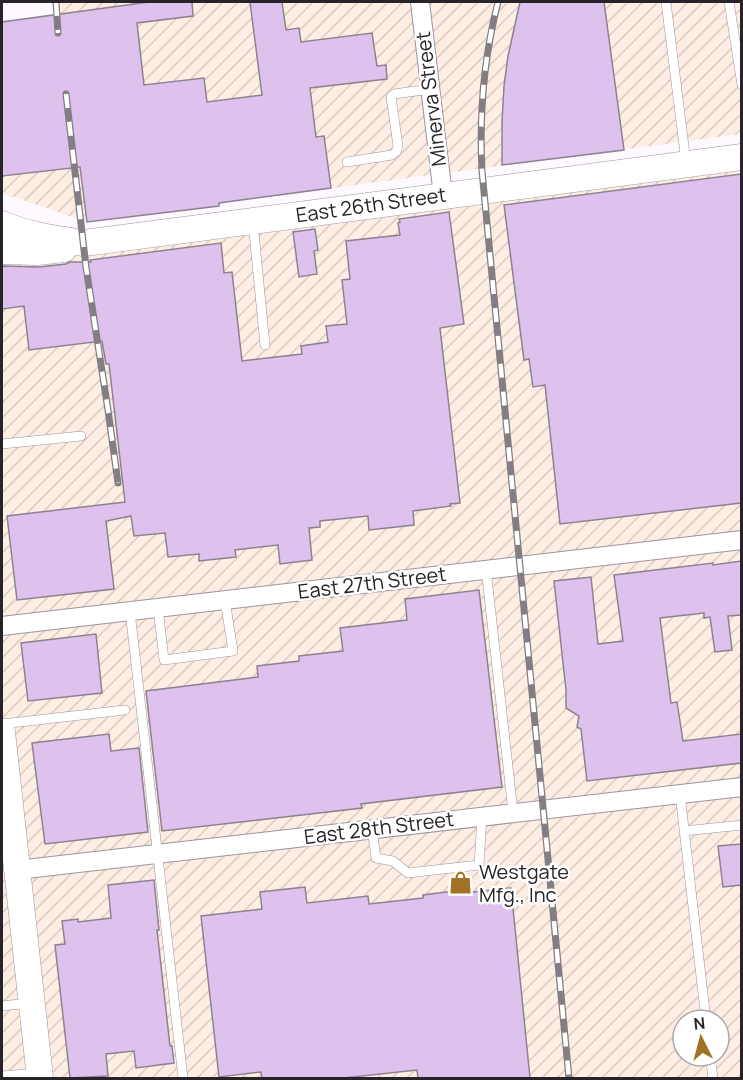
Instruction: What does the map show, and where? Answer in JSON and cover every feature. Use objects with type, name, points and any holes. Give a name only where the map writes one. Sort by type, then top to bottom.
[{"type":"street","name":"Minerva Street","points":[[420,2],[443,196]]},
{"type":"street","name":"East 26th Street","points":[[2,224],[14,230],[84,243],[741,157]]},
{"type":"street","points":[[2,251],[60,250],[112,239]]},
{"type":"street","name":"East 27th Street","points":[[2,626],[741,540]]},
{"type":"street","points":[[2,732],[13,870],[40,1075]]},
{"type":"street","name":"East 28th Street","points":[[13,870],[741,786]]},
{"type":"lane","points":[[666,2],[686,164]]},
{"type":"lane","points":[[729,2],[741,85]]},
{"type":"lane","points":[[347,162],[392,155],[396,152],[398,146],[391,96],[430,89]]},
{"type":"lane","points":[[252,221],[265,345]]},
{"type":"lane","points":[[2,444],[81,436]]},
{"type":"lane","points":[[486,569],[513,812]]},
{"type":"lane","points":[[158,608],[164,660],[232,651],[225,600]]},
{"type":"lane","points":[[130,611],[183,1078]]},
{"type":"lane","points":[[2,724],[125,710]]},
{"type":"lane","points":[[680,794],[705,1008]]},
{"type":"lane","points":[[372,829],[376,858],[393,861],[408,873],[479,865],[482,816]]},
{"type":"lane","points":[[684,831],[741,825]]},
{"type":"lane","points":[[2,1006],[32,1003]]},
{"type":"lane","points":[[2,1076],[40,1075]]},
{"type":"shaded area","points":[[58,2],[741,2],[741,134],[87,222],[2,193],[2,22],[59,13]]},
{"type":"shaded area","points":[[741,171],[741,1078],[2,1078],[2,244],[9,248],[96,255]]},
{"type":"building","points":[[149,2],[192,2],[193,16],[137,23],[144,85],[204,78],[207,102],[262,95],[250,2],[282,2],[286,30],[299,28],[301,42],[372,33],[377,66],[386,65],[387,79],[310,88],[316,137],[324,136],[331,188],[219,203],[219,206],[87,222],[80,167],[2,176],[2,22]]},
{"type":"building","points":[[520,2],[604,2],[624,150],[502,165],[504,86]]},
{"type":"building","points":[[741,174],[741,503],[560,524],[545,385],[533,387],[529,359],[524,360],[504,205]]},
{"type":"building","points":[[449,212],[464,324],[440,328],[460,503],[413,511],[414,525],[369,530],[368,516],[320,521],[320,527],[309,528],[312,560],[280,564],[278,545],[235,550],[236,557],[199,561],[199,554],[168,557],[165,533],[134,536],[131,516],[106,521],[114,589],[17,600],[7,516],[125,502],[109,364],[106,364],[102,341],[29,350],[24,306],[2,309],[2,266],[39,267],[70,262],[91,262],[90,260],[221,243],[224,273],[232,272],[242,361],[302,354],[301,346],[328,342],[326,326],[347,324],[342,280],[350,279],[346,241],[400,235],[399,219]]},
{"type":"building","points":[[315,229],[318,250],[314,251],[317,274],[299,277],[293,232]]},
{"type":"building","points":[[741,561],[741,615],[728,616],[732,650],[715,652],[710,617],[704,618],[704,613],[660,618],[671,703],[677,702],[683,741],[741,734],[741,763],[587,781],[581,729],[577,727],[579,716],[566,708],[554,581],[591,577],[598,644],[623,641],[614,575]]},
{"type":"building","points":[[479,590],[502,787],[361,804],[362,808],[162,831],[146,691],[258,677],[257,666],[299,661],[299,656],[343,651],[340,628],[407,620],[405,599]]},
{"type":"building","points":[[96,634],[102,693],[28,701],[21,643]]},
{"type":"building","points":[[109,734],[111,751],[139,748],[148,832],[45,844],[32,743]]},
{"type":"building","points":[[741,844],[741,885],[723,887],[718,846]]},
{"type":"building","points":[[154,880],[159,930],[157,930],[170,1046],[172,1046],[174,1063],[136,1068],[134,1051],[106,1054],[108,1076],[70,1078],[55,945],[65,944],[62,921],[78,919],[78,922],[111,918],[108,885]]},
{"type":"building","points":[[305,887],[307,903],[368,896],[369,904],[423,898],[423,895],[454,891],[455,894],[511,888],[530,1078],[418,1078],[417,1070],[343,1078],[262,1078],[261,1072],[219,1077],[201,916],[262,909],[260,892]]},
{"type":"railway","points":[[56,2],[58,33]]},
{"type":"railway","points":[[498,2],[489,43],[484,85],[481,128],[482,171],[569,1078]]},
{"type":"railway","points":[[66,94],[86,267],[118,483]]},
{"type":"place","name":"Westgate Mfg., Inc","points":[[461,883]]}]
